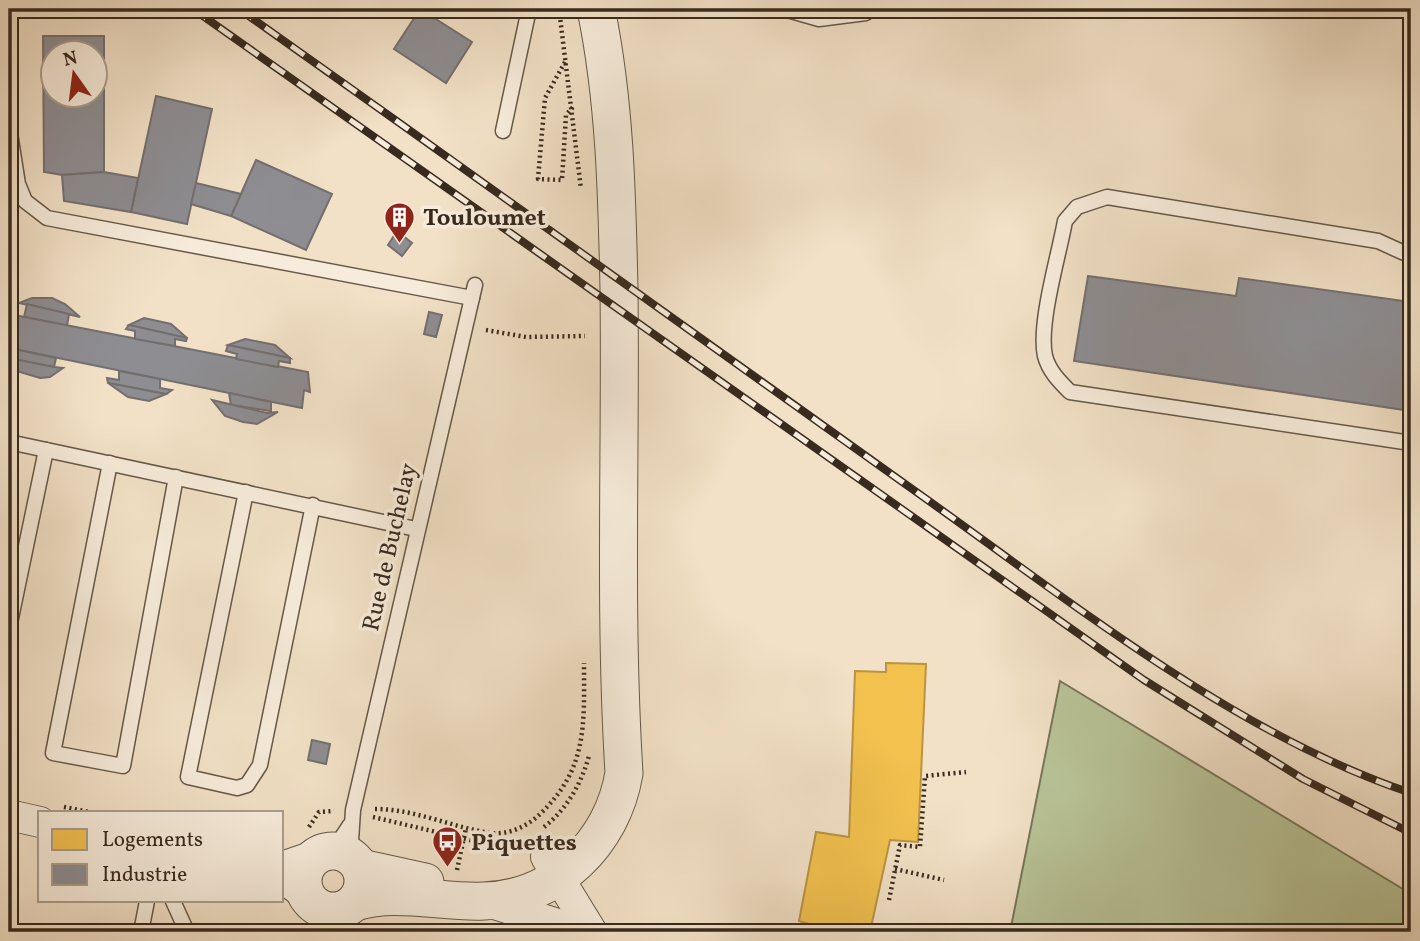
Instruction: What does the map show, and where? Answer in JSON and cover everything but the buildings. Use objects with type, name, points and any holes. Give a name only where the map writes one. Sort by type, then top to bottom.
[{"type":"street","points":[[469,893],[499,878],[580,826],[604,785],[621,734],[616,171],[605,57],[596,9]]},
{"type":"street","points":[[9,815],[38,822]]},
{"type":"street","points":[[542,851],[592,932]]},
{"type":"street","points":[[325,888],[410,880],[469,893],[583,932]]},
{"type":"lane","points":[[503,131],[530,9]]},
{"type":"lane","points":[[784,9],[819,19],[866,13]]},
{"type":"lane","name":"Rue de Buchelay","points":[[9,127],[18,184],[25,201],[47,218],[473,292],[416,529],[352,816],[325,888]]},
{"type":"lane","points":[[1411,256],[1378,241],[1107,197],[1077,207],[1065,221],[1044,332],[1045,356],[1053,375],[1070,392],[1411,443]]},
{"type":"lane","points":[[9,442],[416,529]]},
{"type":"lane","points":[[9,628],[46,450]]},
{"type":"lane","points":[[110,463],[53,753],[123,766],[176,477]]},
{"type":"lane","points":[[246,492],[188,777],[237,788],[247,785],[260,765],[313,505]]},
{"type":"lane","name":"Rue de Buchelay","points":[[325,888],[351,841],[352,816]]},
{"type":"lane","points":[[141,932],[147,902]]},
{"type":"lane","points":[[173,902],[187,932]]},
{"type":"path","points":[[559,9],[573,106],[582,199]]},
{"type":"path","points":[[566,61],[544,98],[538,179],[562,180],[566,116],[573,106]]},
{"type":"path","points":[[585,324],[585,349]]},
{"type":"path","points":[[465,326],[526,337],[585,336]]},
{"type":"path","points":[[352,816],[390,809],[493,833],[518,829],[552,803],[568,781],[579,755],[585,729],[584,649]]},
{"type":"path","points":[[370,816],[491,845],[509,844],[542,851],[584,773],[590,753]]},
{"type":"path","points":[[889,900],[900,845],[920,847],[925,776],[965,772]]},
{"type":"path","points":[[466,828],[462,839],[469,893]]},
{"type":"path","points":[[895,869],[944,880]]},
{"type":"path","points":[[877,932],[877,929],[889,932]]},
{"type":"green space","points":[[1060,681],[1411,894],[1411,932],[1010,932]]},
{"type":"railway","points":[[193,9],[1144,680],[1303,779],[1411,833]]},
{"type":"railway","points":[[239,9],[1154,660],[1281,736],[1346,768],[1411,793]]},
{"type":"place","name":"Touloumet","points":[[400,244]]},
{"type":"place","name":"Piquettes","points":[[448,869]]}]
